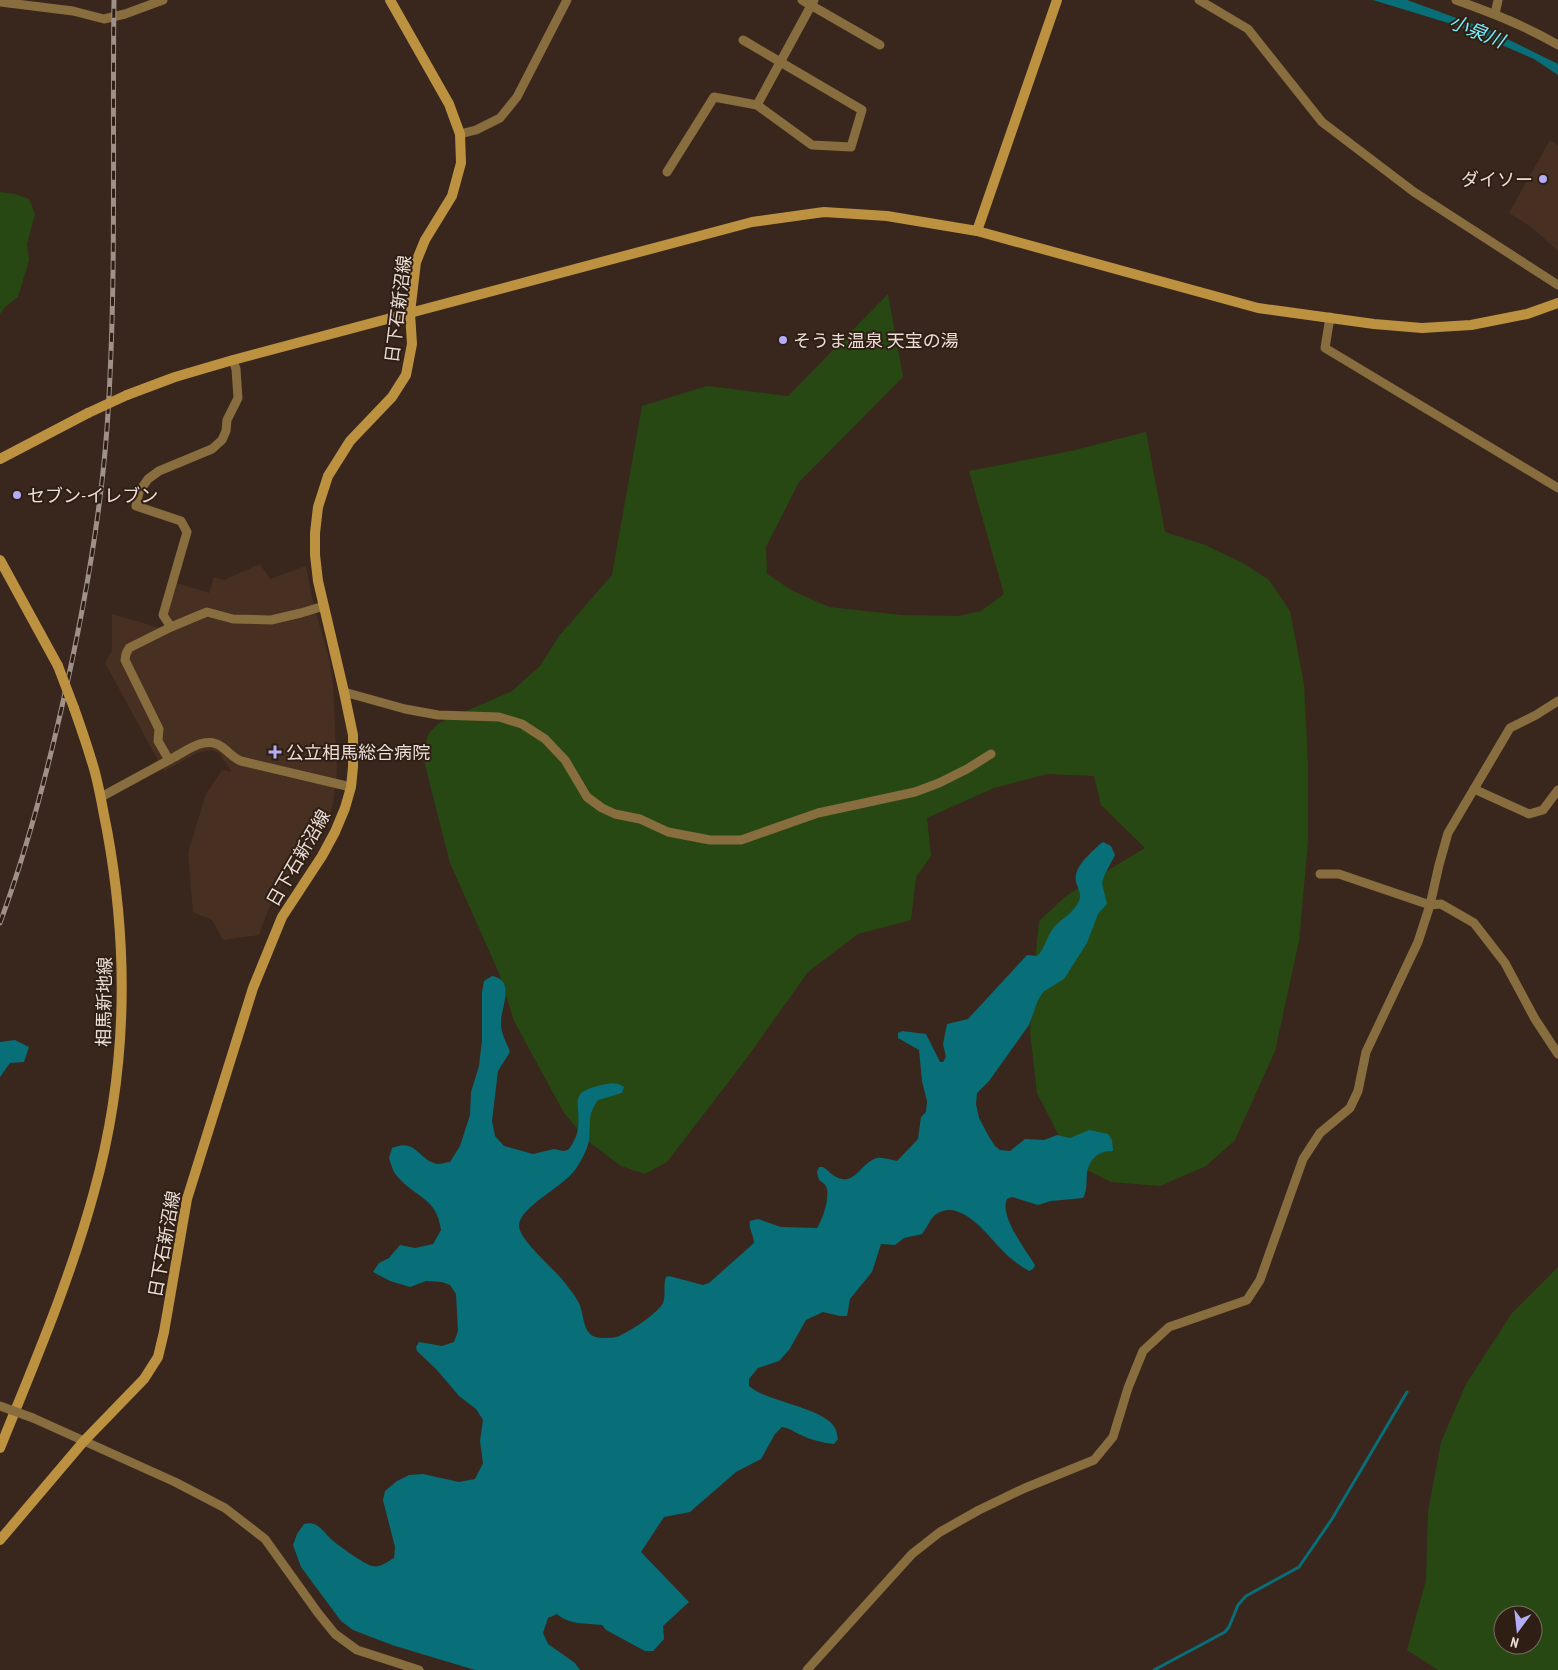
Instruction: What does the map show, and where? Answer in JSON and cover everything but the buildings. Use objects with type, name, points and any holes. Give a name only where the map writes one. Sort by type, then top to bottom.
[{"type":"main road","name":"日下石新沼線","points":[[0,1540],[84,1441],[144,1379],[158,1357],[187,1199],[252,988],[282,917],[322,856],[335,832],[351,787],[353,735],[324,606],[315,555],[314,532],[318,507],[328,476],[350,441],[392,397],[406,375],[412,344],[410,313],[416,262],[425,240],[452,196],[461,163],[460,134],[449,104],[390,0]]},
{"type":"main road","points":[[978,231],[1057,0]]},
{"type":"main road","points":[[0,459],[88,413],[127,395],[175,377],[752,222],[824,212],[887,216],[978,231],[1258,308],[1374,324],[1422,328],[1471,325],[1527,314],[1558,303]]},
{"type":"main road","name":"相馬新地線","points":[[0,560],[58,666],[92,760],[101,797],[118,904],[122,970],[121,1041],[116,1084],[95,1191],[78,1246],[0,1448]]},
{"type":"street","points":[[0,2],[72,11],[104,19],[125,14],[153,2],[163,0]]},
{"type":"street","points":[[460,134],[476,130],[500,118],[517,97],[567,0]]},
{"type":"street","points":[[802,0],[813,3],[880,46]]},
{"type":"street","points":[[1199,0],[1248,29],[1322,122],[1414,192],[1558,285]]},
{"type":"street","points":[[1456,0],[1534,31],[1558,45]]},
{"type":"street","points":[[1495,14],[1498,0]]},
{"type":"street","points":[[757,104],[813,3]]},
{"type":"street","points":[[667,172],[714,97],[757,104],[812,145],[851,147],[862,110],[743,40]]},
{"type":"street","points":[[1330,317],[1325,348],[1558,488]]},
{"type":"street","points":[[171,627],[163,615],[187,532],[181,521],[136,506],[139,492],[148,479],[160,471],[212,448],[222,440],[226,431],[227,420],[238,398],[236,369],[233,360]]},
{"type":"street","points":[[168,760],[158,741],[159,729],[125,660],[129,648],[207,612],[233,619],[271,620],[324,606]]},
{"type":"street","points":[[344,692],[405,710],[438,715],[499,717],[522,724],[545,739],[565,760],[587,797],[602,808],[615,814],[640,819],[668,832],[710,840],[741,840],[818,813],[915,792],[966,770],[991,754]]},
{"type":"street","points":[[807,1670],[912,1554],[940,1532],[1002,1499],[1094,1460],[1113,1437],[1128,1388],[1143,1351],[1169,1327],[1247,1300],[1260,1280],[1303,1159],[1320,1133],[1350,1108],[1358,1090],[1366,1052],[1418,942],[1430,905],[1448,833],[1510,728],[1558,701]]},
{"type":"street","points":[[101,797],[205,742],[215,742],[241,761],[351,787]]},
{"type":"street","points":[[1474,789],[1529,814],[1543,810],[1558,790]]},
{"type":"street","points":[[1320,874],[1339,874],[1430,905],[1441,904],[1474,923],[1505,963],[1535,1019],[1558,1054]]},
{"type":"street","points":[[0,1406],[33,1418],[175,1482],[225,1508],[265,1539],[335,1634],[357,1650],[419,1670]]},
{"type":"shaded area","name":"ダイソー","points":[[1550,140],[1558,145],[1558,251],[1530,226],[1509,213]]},
{"type":"shaded area","name":"公立相馬総合病院","points":[[260,564],[270,579],[306,566],[313,602],[330,662],[333,685],[337,772],[333,803],[327,825],[312,853],[283,883],[268,910],[259,935],[223,940],[212,920],[193,912],[188,852],[206,794],[222,770],[232,772],[219,753],[211,750],[197,753],[164,771],[105,663],[112,651],[112,614],[160,628],[174,622],[167,614],[177,583],[209,593],[214,577],[224,580]]},
{"type":"green space","points":[[0,192],[15,194],[29,199],[35,214],[27,244],[29,260],[18,297],[5,307],[0,314]]},
{"type":"green space","points":[[888,294],[903,377],[799,482],[766,547],[767,574],[793,591],[829,607],[901,615],[958,616],[981,611],[1004,594],[969,471],[1071,451],[1146,432],[1165,532],[1205,545],[1243,563],[1269,580],[1290,611],[1304,684],[1308,763],[1308,842],[1299,941],[1275,1051],[1235,1140],[1206,1166],[1160,1186],[1111,1182],[1077,1165],[1037,1093],[1030,1032],[1039,921],[1066,896],[1145,848],[1101,805],[1094,776],[1047,774],[994,788],[927,818],[931,856],[916,877],[911,920],[858,934],[808,972],[746,1059],[667,1162],[645,1174],[621,1166],[589,1142],[564,1113],[514,1021],[499,973],[450,863],[422,753],[429,733],[439,723],[512,691],[540,666],[559,636],[612,575],[642,406],[707,386],[788,396]]},
{"type":"green space","points":[[1558,1267],[1558,1670],[1438,1670],[1407,1650],[1426,1580],[1428,1512],[1441,1442],[1466,1384],[1512,1313]]},
{"type":"water","name":"小泉川","points":[[1373,0],[1407,0],[1489,30],[1558,64],[1558,75],[1534,59],[1458,26]]},
{"type":"water","points":[[1103,842],[1111,846],[1115,855],[1102,883],[1107,904],[1098,914],[1087,943],[1064,979],[1043,992],[1029,1025],[989,1081],[977,1093],[976,1104],[979,1118],[995,1146],[1000,1150],[1010,1151],[1025,1139],[1044,1140],[1057,1135],[1070,1138],[1089,1130],[1108,1134],[1112,1140],[1113,1151],[1099,1154],[1088,1167],[1083,1198],[1051,1201],[1038,1205],[1012,1197],[1007,1199],[1007,1214],[1010,1223],[1035,1265],[1033,1269],[1029,1271],[1014,1261],[981,1227],[954,1210],[944,1210],[935,1215],[922,1234],[904,1238],[895,1245],[881,1244],[872,1272],[850,1299],[847,1316],[823,1312],[806,1320],[789,1350],[779,1361],[758,1368],[749,1379],[749,1386],[757,1392],[808,1410],[829,1421],[836,1429],[838,1439],[834,1444],[822,1442],[782,1427],[775,1434],[761,1459],[736,1472],[690,1512],[664,1517],[641,1552],[689,1602],[663,1626],[664,1639],[653,1651],[645,1651],[606,1630],[602,1625],[572,1622],[557,1614],[548,1618],[543,1633],[548,1644],[575,1663],[580,1670],[475,1670],[392,1645],[353,1630],[341,1621],[301,1567],[293,1545],[297,1534],[304,1524],[317,1525],[335,1543],[363,1562],[372,1566],[381,1565],[394,1558],[395,1547],[383,1500],[385,1491],[397,1481],[409,1475],[423,1474],[459,1482],[475,1479],[483,1463],[480,1441],[483,1420],[476,1409],[459,1396],[437,1370],[417,1351],[416,1347],[419,1342],[442,1346],[454,1342],[458,1331],[456,1294],[450,1285],[442,1282],[426,1281],[410,1287],[390,1281],[373,1272],[379,1263],[389,1258],[400,1245],[415,1248],[433,1244],[441,1230],[439,1219],[430,1204],[397,1176],[389,1158],[392,1148],[407,1145],[426,1159],[441,1164],[450,1162],[460,1146],[470,1115],[471,1092],[479,1066],[484,981],[492,976],[499,979],[504,983],[506,995],[501,1026],[510,1052],[498,1071],[492,1121],[495,1136],[504,1146],[533,1154],[554,1149],[568,1150],[577,1131],[578,1100],[580,1095],[591,1088],[608,1084],[624,1087],[622,1093],[598,1100],[590,1119],[589,1140],[584,1156],[577,1167],[562,1183],[527,1211],[521,1218],[519,1225],[524,1239],[560,1277],[574,1296],[580,1306],[586,1329],[589,1333],[597,1337],[615,1337],[626,1333],[638,1325],[660,1307],[664,1300],[666,1277],[669,1276],[703,1285],[709,1283],[754,1243],[750,1221],[758,1219],[781,1227],[817,1228],[825,1209],[827,1198],[826,1186],[819,1180],[817,1172],[819,1167],[823,1167],[836,1177],[848,1179],[871,1160],[884,1158],[897,1161],[918,1139],[921,1117],[926,1112],[927,1101],[922,1081],[919,1050],[898,1038],[898,1033],[902,1031],[926,1034],[940,1062],[943,1062],[946,1057],[943,1044],[947,1024],[968,1019],[1027,955],[1037,956],[1040,953],[1052,929],[1077,905],[1080,894],[1076,882],[1077,871],[1087,856]]},
{"type":"water","points":[[15,1040],[29,1047],[24,1062],[10,1063],[0,1077],[0,1042]]},
{"type":"waterway","points":[[1154,1670],[1225,1632],[1238,1605],[1246,1596],[1299,1567],[1332,1519],[1407,1392]]},
{"type":"railway","points":[[0,923],[26,846],[54,741],[83,608],[100,500],[107,428],[112,321],[114,0]]},
{"type":"place","name":"ダイソー","points":[[1543,179]]},
{"type":"place","name":"そうま温泉 天宝の湯","points":[[783,340]]},
{"type":"place","name":"セブン-イレブン","points":[[17,495]]},
{"type":"place","name":"公立相馬総合病院","points":[[275,752]]}]
